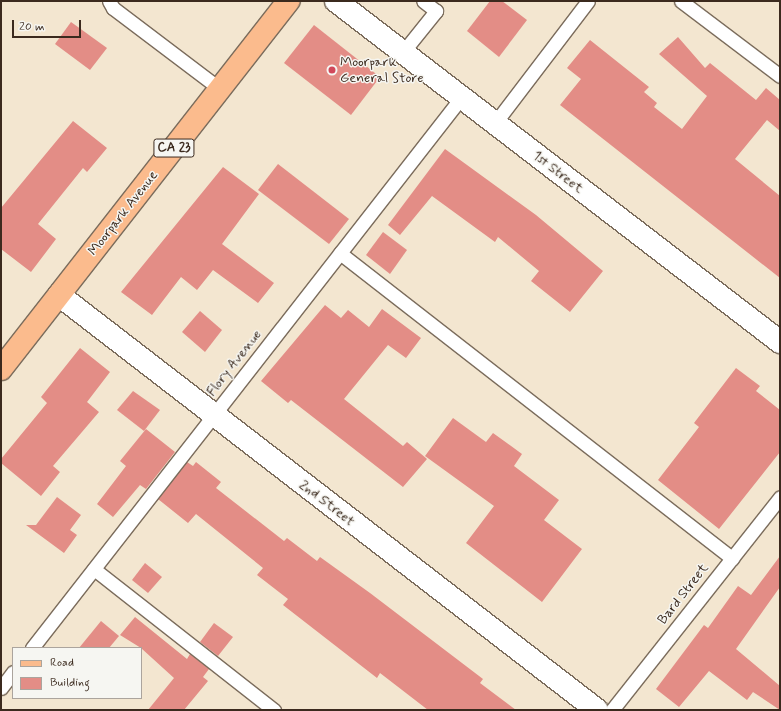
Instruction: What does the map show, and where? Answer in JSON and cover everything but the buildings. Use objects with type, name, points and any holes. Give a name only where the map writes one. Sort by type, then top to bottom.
[{"type":"main road","name":"Moorpark Avenue","points":[[1,369],[289,1]]},
{"type":"street","name":"1st Street","points":[[336,1],[780,342]]},
{"type":"street","name":"2nd Street","points":[[59,295],[597,710]]},
{"type":"lane","points":[[109,1],[113,8],[220,89]]},
{"type":"lane","points":[[403,52],[436,11],[423,1]]},
{"type":"lane","points":[[495,123],[588,1]]},
{"type":"lane","points":[[681,1],[780,76]]},
{"type":"lane","name":"Flory Avenue","points":[[33,647],[461,98]]},
{"type":"lane","points":[[340,252],[732,558]]},
{"type":"lane","name":"Bard Street","points":[[612,710],[780,497]]},
{"type":"lane","points":[[94,569],[274,710]]},
{"type":"lane","points":[[1,688],[12,673]]},
{"type":"place","name":"Moorpark General Store","points":[[332,70]]}]
